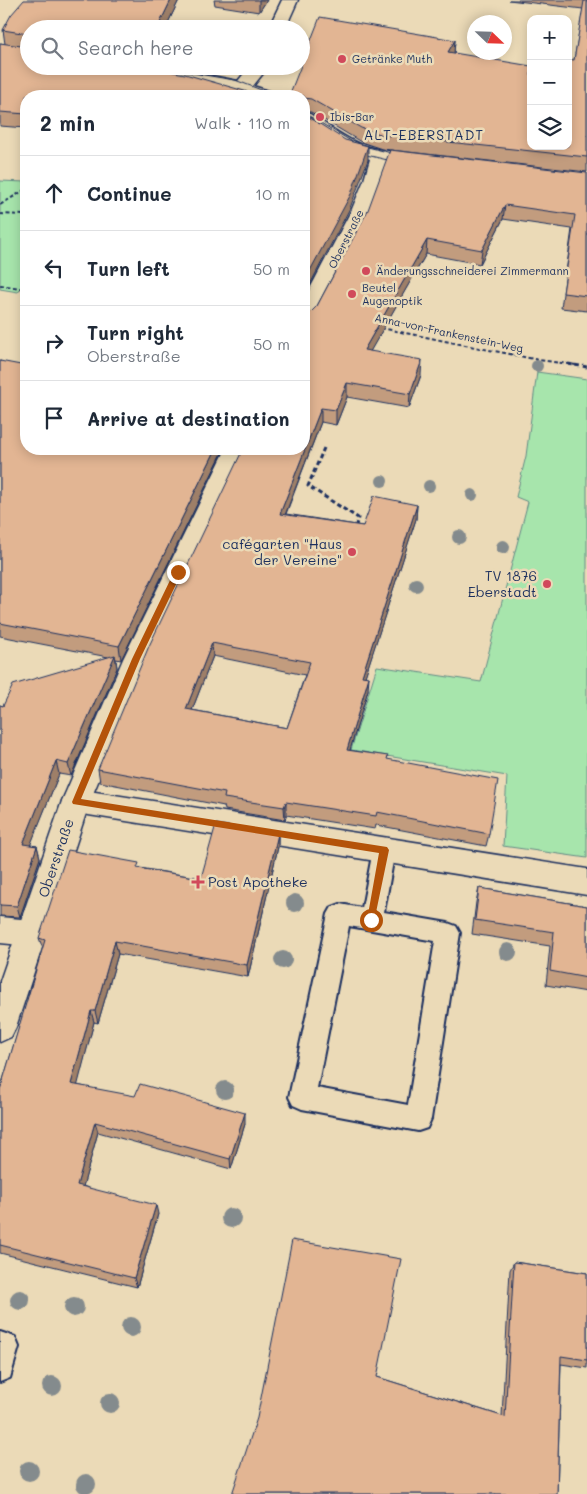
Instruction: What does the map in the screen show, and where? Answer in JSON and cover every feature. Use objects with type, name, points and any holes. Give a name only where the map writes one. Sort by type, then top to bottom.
[{"type":"street","points":[[280,20],[290,0]]},
{"type":"street","points":[[190,75],[250,90]]},
{"type":"street","points":[[242,87],[252,75]]},
{"type":"street","points":[[310,122],[353,148],[380,156],[445,164]]},
{"type":"street","name":"Oberstraße","points":[[310,308],[362,209],[374,180],[380,156]]},
{"type":"street","name":"Oberstraße","points":[[0,1027],[76,802],[136,659],[235,455]]},
{"type":"street","points":[[76,802],[587,882]]},
{"type":"street","points":[[0,930],[31,933]]},
{"type":"lane","points":[[371,920],[384,850]]},
{"type":"lane","points":[[340,914],[371,920],[448,933],[418,1119],[302,1096],[340,914]]},
{"type":"lane","points":[[0,1346],[5,1347],[0,1368]]},
{"type":"path","points":[[0,205],[20,193]]},
{"type":"path","points":[[0,214],[20,215]]},
{"type":"path","points":[[0,285],[20,288]]},
{"type":"path","name":"Anna-von-Frankenstein-Weg","points":[[375,326],[539,360],[587,367]]},
{"type":"path","points":[[324,448],[308,486],[358,518],[351,537]]},
{"type":"green space","points":[[0,181],[20,182],[20,289],[18,292],[0,289]]},
{"type":"green space","name":"TV 1876 Eberstadt","points":[[537,372],[587,379],[587,858],[503,846],[507,776],[351,750],[377,666],[481,682],[528,502],[516,497],[526,456]]},
{"type":"building","points":[[24,0],[171,0],[161,20],[20,20],[20,33],[3,30],[11,15]]},
{"type":"building","points":[[584,1],[587,1],[587,157],[383,135],[361,128],[310,99],[310,90],[291,90],[297,75],[310,75],[310,42],[320,17],[455,40],[448,52],[467,55],[467,60],[495,60],[527,65],[527,150],[572,150],[572,60],[574,60]]},
{"type":"building","points":[[0,43],[20,46],[20,75],[188,75],[241,90],[20,90],[20,114],[0,112]]},
{"type":"building","points":[[310,118],[345,140],[368,146],[351,194],[310,271]]},
{"type":"building","points":[[390,150],[587,173],[587,296],[563,293],[575,215],[505,205],[482,250],[427,240],[364,350],[422,360],[410,394],[347,383],[336,410],[321,408],[310,436],[310,312],[317,306],[368,210]]},
{"type":"building","points":[[0,361],[20,365],[20,455],[213,455],[119,646],[0,623]]},
{"type":"building","points":[[240,455],[303,455],[280,514],[363,526],[374,496],[417,505],[362,676],[369,677],[347,750],[388,756],[387,759],[498,780],[489,834],[377,812],[376,816],[286,802],[284,807],[224,798],[225,793],[98,769],[149,646]],"holes":[[[212,643],[310,662],[287,728],[186,709]]]},
{"type":"building","points":[[115,655],[68,764],[56,761],[23,844],[37,846],[17,906],[0,905],[0,705],[3,706],[13,685]]},
{"type":"building","points":[[216,824],[278,834],[247,965],[115,941],[95,1011],[91,1011],[71,1084],[135,1096],[140,1084],[245,1113],[230,1159],[95,1122],[77,1185],[156,1205],[134,1278],[0,1245],[0,1090],[45,940],[39,938],[68,850],[139,863],[137,868],[201,878]]},
{"type":"building","points":[[479,888],[587,906],[587,978],[550,971],[554,932],[475,920]]},
{"type":"building","points":[[292,1240],[401,1259],[377,1377],[505,1417],[514,1262],[587,1273],[587,1360],[561,1356],[557,1494],[232,1494],[257,1418]]},
{"type":"tram line","points":[[204,75],[235,80],[261,90]]},
{"type":"tram line","points":[[310,117],[356,144],[403,156]]},
{"type":"tram line","points":[[354,152],[400,163]]},
{"type":"place","name":"Getränke Muth","points":[[342,59]]},
{"type":"place","name":"Ibis-Bar","points":[[320,117]]},
{"type":"place","name":"Änderungsschneiderei Zimmermann","points":[[366,271]]},
{"type":"place","name":"Beutel Augenoptik","points":[[352,294]]},
{"type":"place","name":"cafégarten \"Haus der Vereine\"","points":[[352,552]]},
{"type":"place","name":"TV 1876 Eberstadt","points":[[547,584]]},
{"type":"place","name":"Post Apotheke","points":[[198,882]]},
{"type":"district","name":"ALT-EBERSTADT","points":[[424,135]]},
{"type":"route","points":[[178,572],[136,659],[76,802],[384,850],[371,920]]}]
